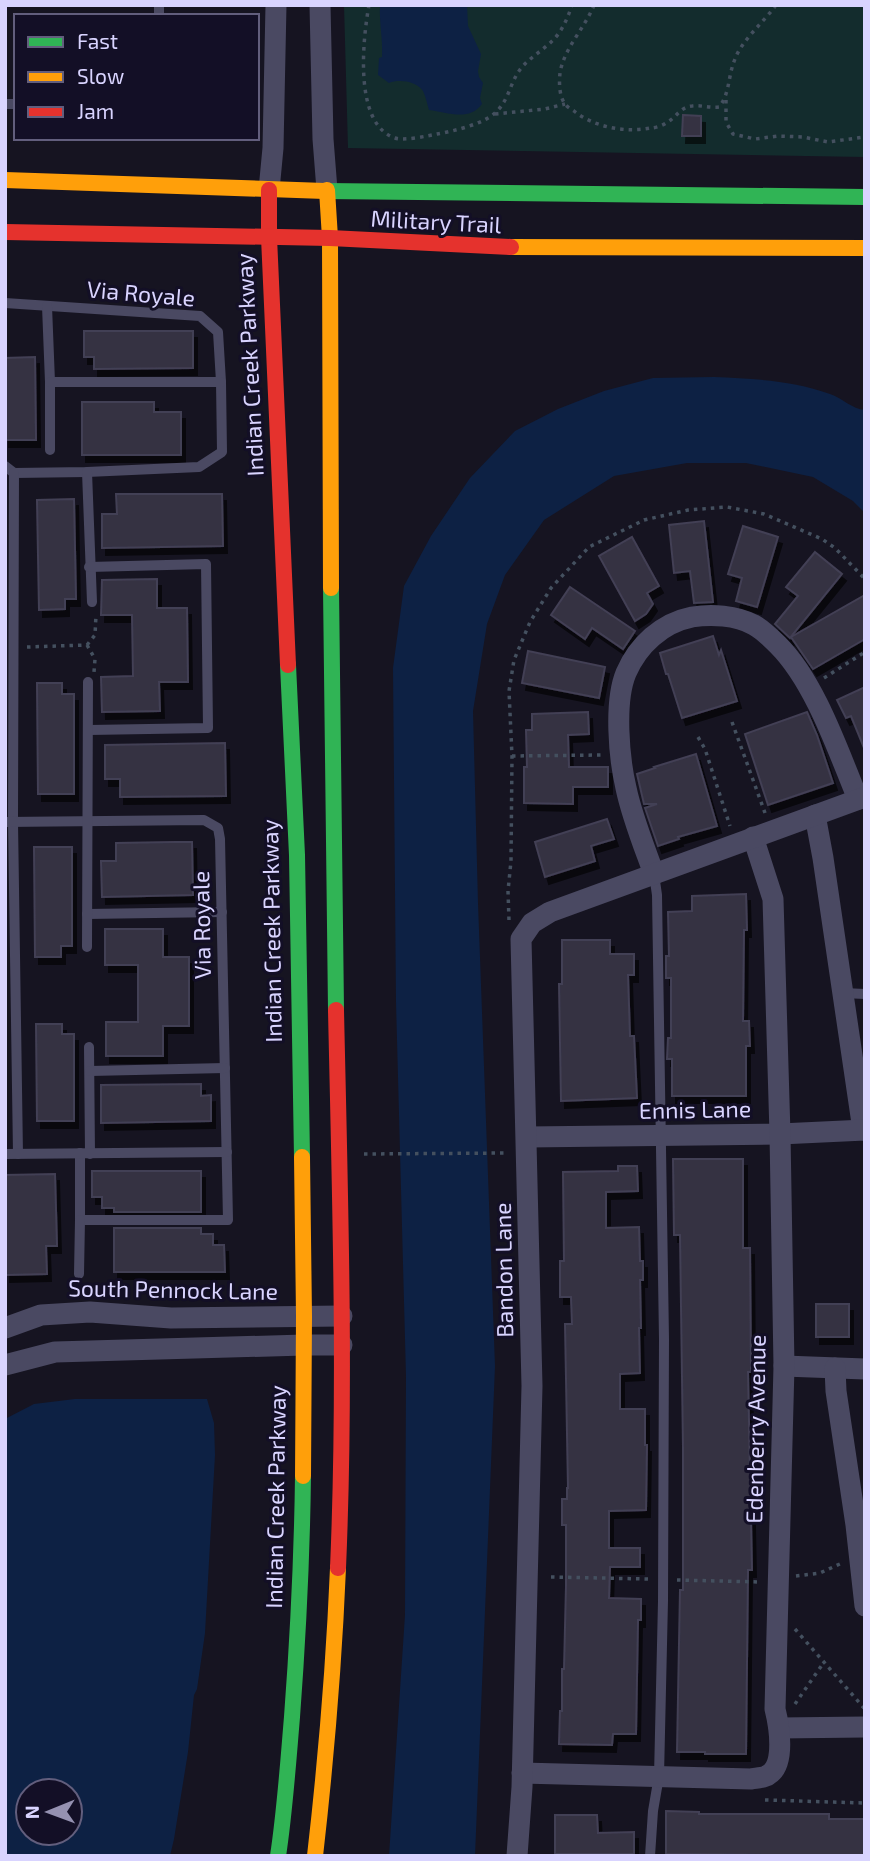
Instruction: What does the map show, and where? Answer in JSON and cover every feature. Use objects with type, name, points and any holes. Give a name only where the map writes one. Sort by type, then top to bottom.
[{"type":"street","name":"Indian Creek Parkway","points":[[276,5],[269,237],[297,855],[304,1316],[302,1559],[284,1816],[278,1856]]},
{"type":"street","points":[[315,1856],[334,1665],[339,1562],[342,1345],[332,844],[330,239],[323,139],[320,5]]},
{"type":"street","name":"Military Trail","points":[[5,180],[269,191],[865,197]]},
{"type":"street","name":"Military Trail","points":[[5,232],[269,237],[530,248],[865,248]]},
{"type":"street","points":[[654,874],[626,790],[619,750],[620,702],[625,674],[638,652],[653,634],[679,620],[702,616],[732,617],[754,625],[779,646],[798,670],[819,708],[862,798]]},
{"type":"street","name":"Bandon Lane","points":[[517,1856],[523,1773],[532,1386],[521,939],[532,923],[550,912],[862,798]]},
{"type":"street","points":[[815,815],[854,993],[864,1130]]},
{"type":"street","name":"Edenberry Avenue","points":[[523,1773],[751,1779],[768,1775],[779,1763],[779,1728],[775,1709],[785,1366],[780,1134],[773,899],[753,837]]},
{"type":"street","name":"Ennis Lane","points":[[527,1137],[780,1134],[864,1130]]},
{"type":"street","name":"South Pennock Lane","points":[[5,1328],[41,1315],[90,1312],[171,1318],[342,1316]]},
{"type":"street","points":[[7,1359],[55,1352],[342,1345]]},
{"type":"street","points":[[785,1366],[865,1369]]},
{"type":"street","points":[[835,1368],[864,1596]]},
{"type":"street","points":[[779,1728],[865,1727]]},
{"type":"lane","name":"Via Royale","points":[[5,303],[200,316],[218,332],[221,382],[222,452],[199,467],[86,472],[10,469],[11,1045],[18,1154]]},
{"type":"lane","points":[[47,306],[50,450]]},
{"type":"lane","points":[[50,383],[221,382]]},
{"type":"lane","points":[[86,472],[92,602]]},
{"type":"lane","points":[[89,567],[206,564],[208,728],[89,730]]},
{"type":"lane","points":[[87,947],[88,682]]},
{"type":"lane","name":"Via Royale","points":[[9,822],[204,820],[218,828],[220,839],[228,1220],[80,1220]]},
{"type":"lane","points":[[650,1856],[659,1776],[664,1366],[657,909],[654,874]]},
{"type":"lane","points":[[87,914],[222,912]]},
{"type":"lane","points":[[79,1274],[89,1047]]},
{"type":"lane","points":[[90,1071],[225,1068]]},
{"type":"lane","points":[[5,1154],[227,1152]]},
{"type":"path","points":[[369,5],[363,59],[364,82],[377,126],[395,138],[419,137],[459,129],[495,114],[505,102],[521,67],[556,37],[567,20],[572,5]]},
{"type":"path","points":[[594,5],[588,20],[566,54],[560,71],[560,89],[565,104],[584,120],[609,127],[651,128],[667,123],[680,110],[691,106],[719,107],[726,100]]},
{"type":"path","points":[[776,5],[743,43],[734,60],[726,100],[726,122],[733,134],[755,139],[778,136],[828,142],[865,137]]},
{"type":"path","points":[[495,114],[545,109],[565,104]]},
{"type":"path","points":[[510,929],[508,891],[511,861],[512,756],[509,691],[514,660],[530,622],[551,588],[589,547],[644,520],[688,510],[727,507],[764,514],[822,539],[835,548],[865,579]]},
{"type":"path","points":[[25,647],[87,645],[95,635],[96,617],[92,602]]},
{"type":"path","points":[[87,645],[95,659],[93,680],[88,682]]},
{"type":"path","points":[[816,683],[865,652]]},
{"type":"path","points":[[732,722],[766,815]]},
{"type":"path","points":[[698,737],[705,749],[731,828]]},
{"type":"path","points":[[512,756],[607,754]]},
{"type":"path","points":[[364,1154],[506,1153]]},
{"type":"path","points":[[795,1576],[820,1573],[847,1561]]},
{"type":"path","points":[[551,1577],[651,1579]]},
{"type":"path","points":[[674,1580],[766,1582]]},
{"type":"path","points":[[794,1628],[865,1709]]},
{"type":"path","points":[[796,1704],[824,1662]]},
{"type":"path","points":[[765,1800],[865,1803]]},
{"type":"green space","points":[[344,5],[865,5],[865,157],[348,148]]},
{"type":"water","points":[[380,5],[467,5],[468,26],[481,54],[478,71],[483,83],[480,98],[482,104],[477,110],[457,114],[429,110],[423,91],[416,85],[402,81],[389,83],[378,75],[379,58],[382,57]]},
{"type":"water","points":[[714,377],[801,386],[830,394],[865,410],[865,513],[853,501],[813,477],[746,463],[687,463],[614,476],[544,520],[505,575],[487,624],[473,711],[495,1366],[475,1856],[389,1856],[405,1615],[406,1376],[396,1002],[393,668],[404,586],[431,536],[470,478],[515,431],[558,409],[604,391],[653,378]]},
{"type":"water","points":[[75,1399],[207,1399],[214,1423],[215,1455],[205,1633],[170,1856],[5,1856],[5,1419],[34,1404]]},
{"type":"building","points":[[683,115],[701,116],[701,136],[682,136]]},
{"type":"building","points":[[84,331],[193,331],[193,368],[94,369],[94,357],[84,357]]},
{"type":"building","points":[[35,357],[36,440],[5,440],[5,358]]},
{"type":"building","points":[[82,402],[154,402],[154,412],[181,412],[181,455],[82,455]]},
{"type":"building","points":[[116,494],[222,494],[223,546],[102,548],[102,514],[117,514]]},
{"type":"building","points":[[74,499],[76,599],[65,599],[65,609],[39,610],[37,500]]},
{"type":"building","points":[[704,521],[713,602],[694,603],[690,571],[674,573],[669,525]]},
{"type":"building","points":[[743,526],[778,537],[757,607],[736,601],[742,578],[728,574]]},
{"type":"building","points":[[632,537],[659,586],[647,593],[653,604],[646,614],[635,621],[599,556]]},
{"type":"building","points":[[815,552],[842,574],[790,638],[775,624],[798,596],[786,587]]},
{"type":"building","points":[[157,579],[157,608],[187,608],[188,682],[159,682],[160,711],[102,712],[101,677],[133,676],[132,615],[101,615],[102,580]]},
{"type":"building","points":[[570,587],[635,631],[623,649],[592,628],[585,639],[551,615]]},
{"type":"building","points":[[865,595],[865,639],[813,669],[791,637]]},
{"type":"building","points":[[713,636],[719,655],[721,650],[737,701],[682,718],[660,653]]},
{"type":"building","points":[[528,651],[605,667],[599,698],[522,683]]},
{"type":"building","points":[[37,683],[62,683],[62,694],[74,694],[74,794],[38,794]]},
{"type":"building","points":[[865,687],[864,748],[851,716],[846,718],[837,700]]},
{"type":"building","points":[[588,712],[589,734],[568,735],[569,767],[608,767],[608,787],[573,787],[573,804],[524,803],[526,730],[532,730],[532,714]]},
{"type":"building","points":[[807,712],[833,783],[768,805],[745,734]]},
{"type":"building","points":[[225,743],[226,796],[120,797],[120,779],[105,779],[105,745]]},
{"type":"building","points":[[696,754],[717,826],[678,837],[679,839],[658,846],[645,808],[657,804],[644,804],[637,774]]},
{"type":"building","points":[[607,819],[614,839],[591,846],[595,861],[545,877],[535,842]]},
{"type":"building","points":[[192,842],[193,895],[102,897],[101,861],[116,861],[116,843]]},
{"type":"building","points":[[34,847],[72,847],[72,946],[61,946],[61,957],[35,957]]},
{"type":"building","points":[[746,894],[743,1021],[749,1021],[750,1046],[746,1046],[746,1096],[672,1096],[672,1059],[667,1059],[668,1038],[671,1038],[671,978],[666,978],[666,956],[669,956],[668,912],[692,911],[692,896]]},
{"type":"building","points":[[105,929],[163,929],[163,957],[189,957],[189,1026],[163,1026],[163,1056],[106,1056],[106,1022],[138,1022],[138,965],[105,965]]},
{"type":"building","points":[[562,940],[610,940],[610,954],[634,954],[634,975],[628,975],[630,1036],[634,1036],[637,1098],[561,1101],[559,984],[562,984]]},
{"type":"building","points":[[36,1024],[62,1024],[62,1034],[74,1034],[74,1121],[37,1121]]},
{"type":"building","points":[[201,1084],[201,1096],[211,1095],[211,1121],[101,1123],[101,1085]]},
{"type":"building","points":[[673,1159],[743,1159],[743,1248],[750,1248],[751,1372],[748,1372],[752,1570],[748,1570],[746,1754],[677,1752],[680,1590],[683,1590],[683,1447],[680,1235],[674,1235]]},
{"type":"building","points":[[618,1166],[637,1166],[638,1191],[606,1192],[606,1228],[639,1227],[640,1261],[643,1261],[643,1280],[640,1280],[640,1373],[620,1374],[620,1409],[645,1409],[646,1510],[609,1511],[609,1548],[640,1548],[640,1567],[610,1567],[609,1598],[641,1599],[641,1620],[638,1620],[636,1734],[613,1734],[612,1745],[559,1744],[566,1586],[566,1525],[562,1525],[562,1499],[567,1499],[568,1488],[565,1324],[572,1324],[571,1297],[560,1297],[560,1261],[564,1261],[563,1172],[618,1171]]},
{"type":"building","points":[[92,1171],[201,1171],[201,1212],[114,1212],[114,1208],[102,1208],[102,1197],[92,1197]]},
{"type":"building","points":[[55,1174],[57,1246],[46,1246],[47,1274],[6,1275],[5,1175]]},
{"type":"building","points":[[114,1228],[201,1228],[201,1234],[213,1234],[213,1245],[224,1245],[225,1272],[114,1272]]},
{"type":"building","points":[[816,1304],[849,1304],[849,1337],[816,1337]]},
{"type":"building","points":[[666,1811],[699,1814],[829,1814],[829,1819],[865,1819],[865,1856],[666,1854]]},
{"type":"building","points":[[555,1815],[597,1815],[598,1833],[634,1832],[634,1854],[555,1854]]},
{"type":"traffic: fast","points":[[325,191],[865,197]]},
{"type":"traffic: fast","points":[[331,588],[336,1010]]},
{"type":"traffic: fast","points":[[288,665],[297,855],[302,1157]]},
{"type":"traffic: fast","points":[[278,1856],[294,1687],[303,1476]]},
{"type":"traffic: slow","points":[[5,180],[325,191]]},
{"type":"traffic: slow","points":[[327,190],[330,238],[331,588]]},
{"type":"traffic: slow","points":[[511,247],[865,248]]},
{"type":"traffic: slow","points":[[302,1157],[303,1476]]},
{"type":"traffic: slow","points":[[315,1856],[329,1712],[338,1568]]},
{"type":"traffic: jam","points":[[269,190],[288,665]]},
{"type":"traffic: jam","points":[[5,232],[330,238],[511,247]]},
{"type":"traffic: jam","points":[[336,1010],[342,1359],[338,1568]]}]
